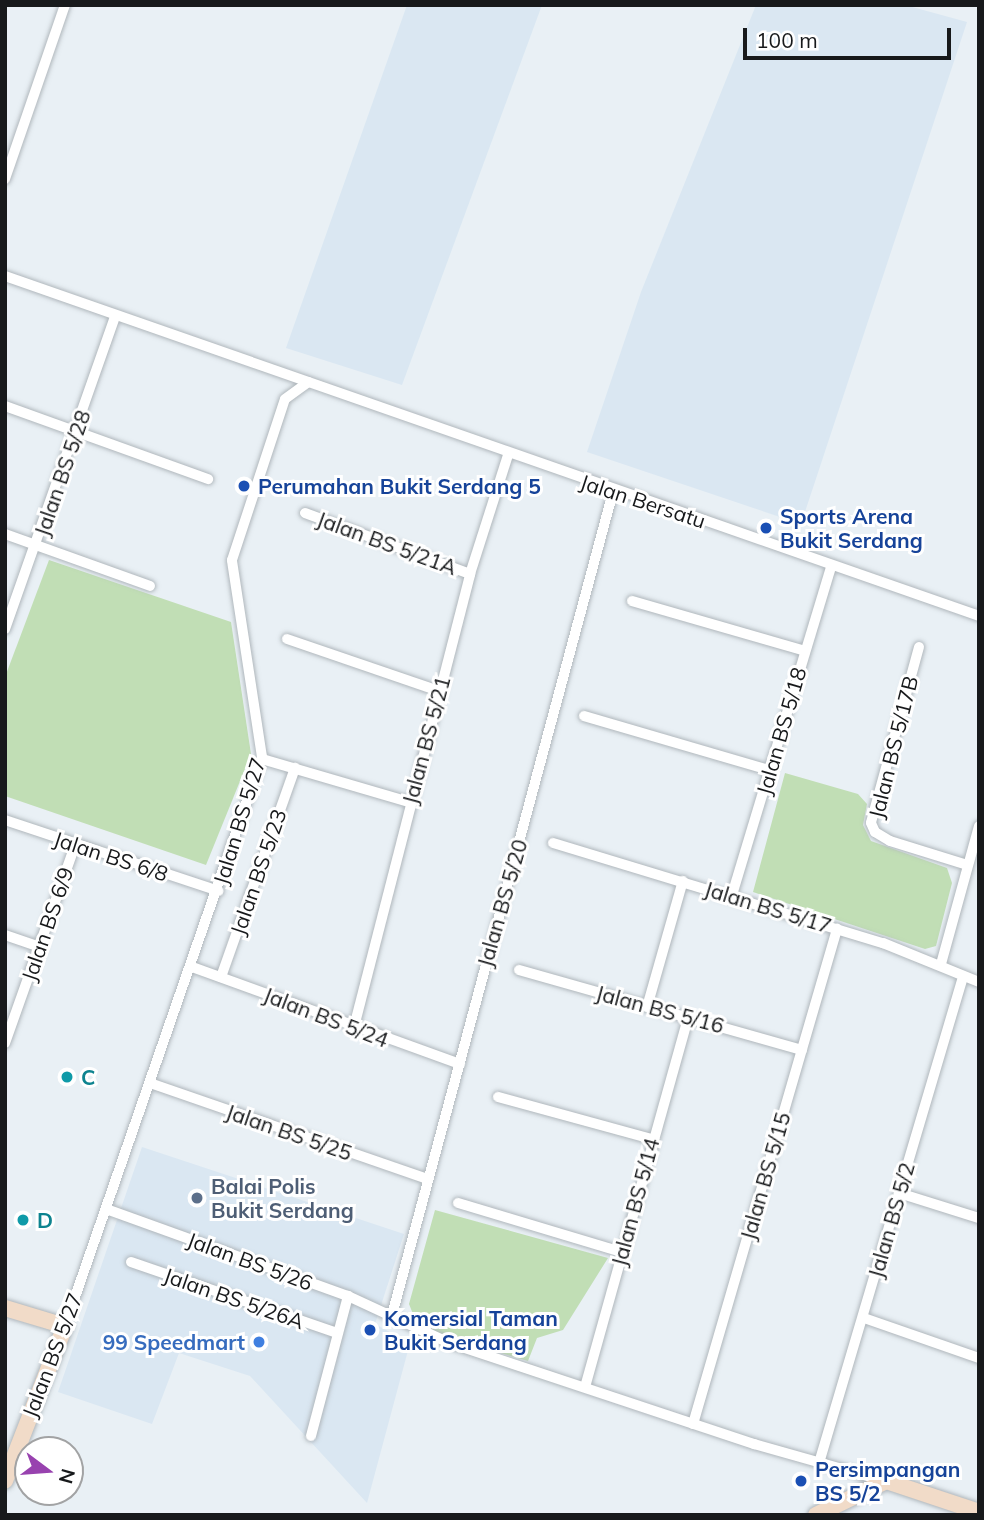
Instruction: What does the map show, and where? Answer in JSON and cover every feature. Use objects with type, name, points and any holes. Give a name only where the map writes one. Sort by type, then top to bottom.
[{"type":"street","points":[[5,179],[65,5]]},
{"type":"street","points":[[5,276],[308,382]]},
{"type":"street","name":"Jalan BS 5/28","points":[[5,629],[78,432],[115,316]]},
{"type":"street","name":"Jalan Bersatu","points":[[308,382],[613,492],[979,617]]},
{"type":"street","name":"Jalan BS 5/27","points":[[5,1481],[65,1326],[192,967],[262,759],[232,558],[285,399],[308,382]]},
{"type":"street","points":[[5,406],[208,479]]},
{"type":"street","name":"Jalan BS 5/21","points":[[354,1027],[470,574],[508,455]]},
{"type":"street","name":"Jalan BS 5/20","points":[[392,1315],[613,492]]},
{"type":"street","name":"Jalan BS 5/21A","points":[[305,513],[470,574]]},
{"type":"street","points":[[5,534],[150,586]]},
{"type":"street","name":"Jalan BS 5/18","points":[[732,895],[831,567]]},
{"type":"street","points":[[632,601],[804,650]]},
{"type":"street","points":[[287,639],[439,691]]},
{"type":"street","name":"Jalan BS 5/17B","points":[[919,647],[871,823],[890,841],[967,865]]},
{"type":"street","points":[[584,716],[769,770]]},
{"type":"street","points":[[262,759],[410,802]]},
{"type":"street","name":"Jalan BS 5/23","points":[[221,977],[295,768]]},
{"type":"street","name":"Jalan BS 6/8","points":[[5,820],[218,891]]},
{"type":"street","points":[[941,964],[979,827]]},
{"type":"street","name":"Jalan BS 5/17","points":[[553,843],[732,895],[941,964],[962,977],[979,982]]},
{"type":"street","name":"Jalan BS 6/9","points":[[5,1043],[75,845]]},
{"type":"street","points":[[647,1006],[683,881]]},
{"type":"street","name":"Jalan BS 5/15","points":[[693,1424],[836,929]]},
{"type":"street","points":[[5,935],[40,947]]},
{"type":"street","name":"Jalan BS 5/24","points":[[192,967],[460,1065]]},
{"type":"street","name":"Jalan BS 5/16","points":[[519,970],[802,1050]]},
{"type":"street","name":"Jalan BS 5/2","points":[[820,1463],[962,977]]},
{"type":"street","name":"Jalan BS 5/14","points":[[584,1387],[688,1018]]},
{"type":"street","name":"Jalan BS 5/25","points":[[150,1083],[428,1179]]},
{"type":"street","points":[[498,1097],[652,1139]]},
{"type":"street","points":[[899,1193],[979,1218]]},
{"type":"street","points":[[458,1203],[621,1252]]},
{"type":"street","name":"Jalan BS 5/26","points":[[106,1209],[348,1296],[392,1315],[411,1329],[693,1424],[886,1481]]},
{"type":"street","name":"Jalan BS 5/26A","points":[[131,1262],[337,1334]]},
{"type":"street","points":[[311,1436],[348,1296]]},
{"type":"street","points":[[5,1308],[65,1326]]},
{"type":"street","points":[[864,1318],[979,1358]]},
{"type":"street","points":[[816,1515],[886,1481],[979,1512]]},
{"type":"shaded area","points":[[407,5],[542,5],[402,385],[286,348]]},
{"type":"shaded area","points":[[756,5],[905,5],[967,22],[801,524],[587,452],[641,292]]},
{"type":"shaded area","points":[[142,1147],[404,1234],[375,1324],[410,1343],[367,1503],[250,1376],[179,1353],[152,1424],[58,1392]]},
{"type":"green space","points":[[49,560],[231,622],[251,754],[206,865],[5,796],[5,677]]},
{"type":"green space","points":[[785,773],[858,794],[867,804],[863,825],[871,841],[947,868],[952,883],[936,946],[925,949],[753,892]]},
{"type":"green space","points":[[435,1210],[608,1258],[563,1330],[537,1338],[528,1361],[419,1329],[409,1304]]},
{"type":"place","name":"Perumahan Bukit Serdang 5","points":[[244,486]]},
{"type":"place","name":"Sports Arena Bukit Serdang","points":[[766,528]]},
{"type":"place","name":"C","points":[[67,1077]]},
{"type":"place","name":"Balai Polis Bukit Serdang","points":[[197,1198]]},
{"type":"place","name":"D","points":[[23,1220]]},
{"type":"place","name":"Komersial Taman Bukit Serdang","points":[[370,1330]]},
{"type":"place","name":"99 Speedmart","points":[[259,1342]]},
{"type":"place","name":"Persimpangan BS 5/2","points":[[801,1481]]}]
